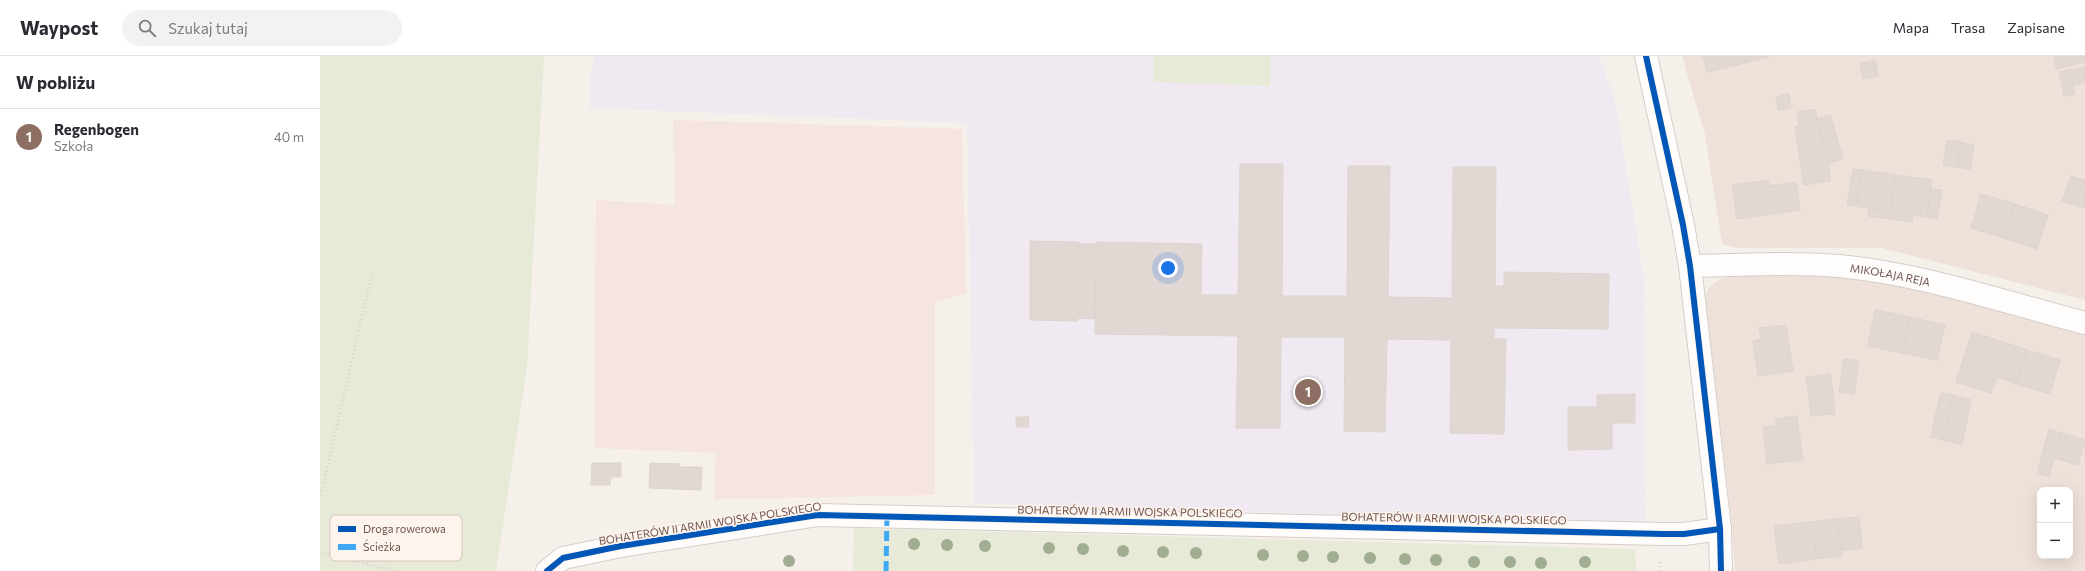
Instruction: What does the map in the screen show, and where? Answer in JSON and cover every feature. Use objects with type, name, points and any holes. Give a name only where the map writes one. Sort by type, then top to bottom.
[{"type":"street","points":[[1646,56],[1683,225],[1690,266],[1720,529],[1721,571]]},
{"type":"street","name":"MIKOŁAJA REJA","points":[[1690,266],[1802,264],[1841,266],[1933,281],[2085,323]]},
{"type":"street","name":"BOHATERÓW II ARMII WOJSKA POLSKIEGO","points":[[547,571],[563,558],[571,556],[621,546],[818,515],[1662,534],[1684,534],[1720,529]]},
{"type":"path","points":[[320,499],[372,273]]},
{"type":"path","points":[[320,552],[330,555]]},
{"type":"path","points":[[356,561],[395,571]]},
{"type":"shaded area","points":[[594,56],[1599,56],[1616,104],[1644,280],[1645,524],[974,503],[967,123],[590,108],[591,73]]},
{"type":"shaded area","points":[[1682,56],[2085,56],[2085,300],[1882,248],[1737,248],[1722,244],[1705,135]]},
{"type":"shaded area","points":[[673,120],[962,129],[966,293],[935,302],[935,495],[714,499],[716,453],[594,448],[596,200],[675,205]]},
{"type":"shaded area","points":[[1829,275],[1888,283],[1976,303],[2085,335],[2085,571],[1735,571],[1732,524],[1705,295],[1709,287],[1720,279],[1735,276]]},
{"type":"green space","points":[[320,56],[544,56],[527,367],[496,571],[320,571]]},
{"type":"green space","points":[[1153,56],[1271,56],[1270,86],[1153,82]]},
{"type":"green space","points":[[854,528],[1635,549],[1636,571],[853,571]]},
{"type":"building","points":[[1703,56],[1744,56],[1745,63],[1707,72]]},
{"type":"building","points":[[1744,56],[1768,56],[1768,57],[1745,63]]},
{"type":"building","points":[[2054,56],[2085,56],[2085,62],[2056,69]]},
{"type":"building","points":[[1875,60],[1878,76],[1863,79],[1860,64]]},
{"type":"building","points":[[2085,67],[2085,82],[2073,85],[2075,94],[2064,96],[2059,72]]},
{"type":"building","points":[[1789,94],[1791,108],[1778,110],[1776,97]]},
{"type":"building","points":[[1815,109],[1818,122],[1799,126],[1797,112]]},
{"type":"building","points":[[1830,115],[1833,123],[1819,127],[1817,119]]},
{"type":"building","points":[[1818,122],[1829,163],[1830,181],[1804,185],[1795,127]]},
{"type":"building","points":[[1833,123],[1836,135],[1822,138],[1819,127]]},
{"type":"building","points":[[1836,135],[1843,159],[1829,163],[1822,138]]},
{"type":"building","points":[[1947,140],[1961,142],[1957,167],[1943,165]]},
{"type":"building","points":[[1961,142],[1974,145],[1970,169],[1957,167]]},
{"type":"building","points":[[1240,164],[1283,164],[1282,296],[1347,296],[1348,166],[1390,166],[1388,297],[1452,298],[1453,167],[1496,167],[1495,286],[1504,286],[1504,272],[1609,274],[1608,329],[1494,328],[1494,339],[1506,339],[1504,434],[1450,433],[1451,340],[1387,339],[1385,432],[1344,431],[1345,337],[1281,337],[1280,428],[1236,428],[1238,336],[1095,334],[1096,242],[1202,244],[1201,295],[1238,295]]},
{"type":"building","points":[[1853,169],[1861,170],[1856,206],[1847,205]]},
{"type":"building","points":[[1861,170],[1896,175],[1890,212],[1856,206]]},
{"type":"building","points":[[1896,175],[1932,180],[1927,217],[1890,212]]},
{"type":"building","points":[[2071,176],[2084,180],[2075,205],[2062,201]]},
{"type":"building","points":[[1768,180],[1769,186],[1796,182],[1800,210],[1737,219],[1732,185]]},
{"type":"building","points":[[2085,180],[2085,208],[2075,205]]},
{"type":"building","points":[[1931,189],[1942,190],[1937,219],[1927,217]]},
{"type":"building","points":[[1981,194],[2015,204],[2004,238],[1971,228]]},
{"type":"building","points":[[2015,204],[2048,215],[2037,249],[2004,238]]},
{"type":"building","points":[[1869,208],[1890,212],[1890,219],[1868,216]]},
{"type":"building","points":[[1890,212],[1913,215],[1912,222],[1890,219]]},
{"type":"building","points":[[1030,241],[1079,242],[1078,321],[1030,320]]},
{"type":"building","points":[[1078,244],[1096,244],[1095,319],[1078,318]]},
{"type":"building","points":[[1875,310],[1910,317],[1902,353],[1868,346]]},
{"type":"building","points":[[1910,317],[1945,325],[1937,360],[1902,353]]},
{"type":"building","points":[[1786,325],[1793,371],[1758,376],[1753,341],[1761,339],[1759,328]]},
{"type":"building","points":[[1972,332],[2027,350],[2016,384],[1997,377],[1991,393],[1956,382]]},
{"type":"building","points":[[2027,350],[2060,360],[2050,394],[2016,384]]},
{"type":"building","points":[[1844,359],[1859,361],[1854,394],[1839,392]]},
{"type":"building","points":[[1830,374],[1832,387],[1808,390],[1806,377]]},
{"type":"building","points":[[1832,387],[1834,401],[1810,404],[1808,390]]},
{"type":"building","points":[[1941,393],[1953,395],[1948,420],[1935,417]]},
{"type":"building","points":[[1635,394],[1635,423],[1612,423],[1612,449],[1568,450],[1568,407],[1597,407],[1597,395]]},
{"type":"building","points":[[1953,395],[1971,400],[1962,444],[1943,440]]},
{"type":"building","points":[[1834,401],[1835,414],[1811,416],[1810,404]]},
{"type":"building","points":[[1797,416],[1803,460],[1767,464],[1763,427],[1776,426],[1776,419]]},
{"type":"building","points":[[1016,417],[1029,417],[1028,427],[1016,427]]},
{"type":"building","points":[[1935,417],[1948,420],[1943,440],[1931,437]]},
{"type":"building","points":[[2049,429],[2061,433],[2049,477],[2037,474]]},
{"type":"building","points":[[2061,433],[2085,440],[2078,465],[2054,458]]},
{"type":"building","points":[[592,463],[621,463],[621,477],[611,477],[610,485],[591,485]]},
{"type":"building","points":[[650,463],[680,464],[679,467],[702,467],[701,490],[649,488]]},
{"type":"building","points":[[1859,517],[1862,548],[1841,551],[1837,519]]},
{"type":"building","points":[[1837,519],[1840,539],[1815,542],[1816,559],[1779,564],[1774,526]]},
{"type":"building","points":[[1840,539],[1842,556],[1816,559],[1815,542]]},
{"type":"marked path","points":[[886,571],[887,516]]},
{"type":"cycle path","points":[[1646,56],[1683,225],[1690,266],[1720,529],[1721,571]]},
{"type":"cycle path","points":[[547,571],[563,558],[621,546],[818,515],[1663,534],[1684,534],[1720,529]]},
{"type":"place","name":"Regenbogen","points":[[1308,392]]}]
